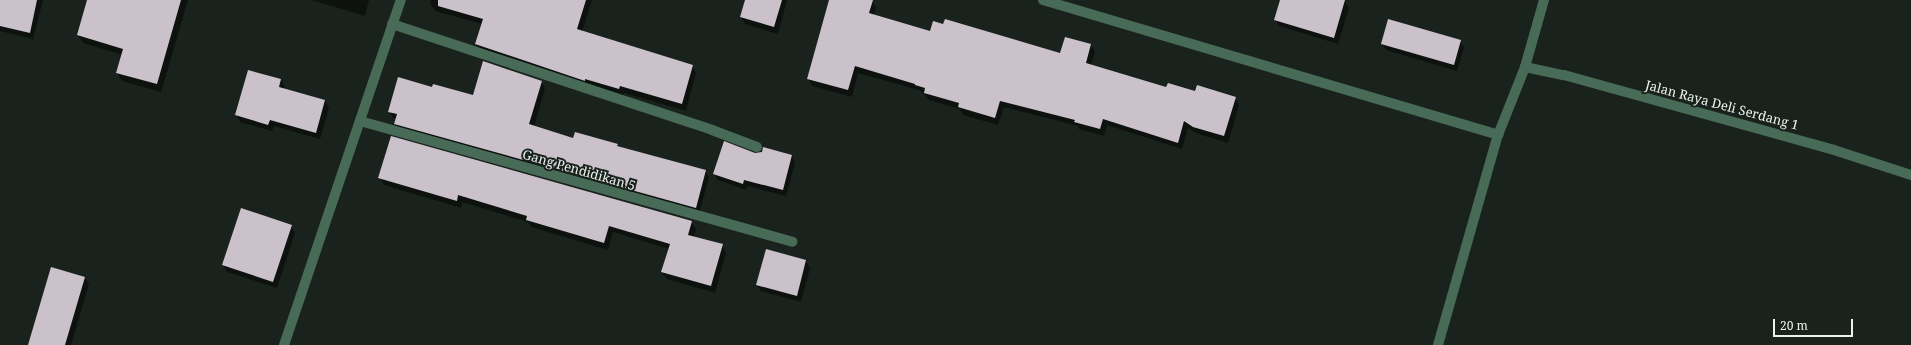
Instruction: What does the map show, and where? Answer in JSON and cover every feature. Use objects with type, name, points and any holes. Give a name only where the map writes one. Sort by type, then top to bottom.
[{"type":"street","points":[[284,345],[401,0]]},
{"type":"street","points":[[1043,0],[1498,135]]},
{"type":"street","points":[[1438,345],[1498,135],[1525,67],[1544,0]]},
{"type":"street","points":[[392,24],[712,130],[757,147]]},
{"type":"street","name":"Jalan Raya Deli Serdang 1","points":[[1525,67],[1564,75],[1834,150],[1911,175]]},
{"type":"street","name":"Gang Pendidikan 5","points":[[360,121],[792,242]]},
{"type":"building","points":[[0,0],[37,0],[30,33],[0,26]]},
{"type":"building","points":[[87,0],[181,0],[157,84],[116,73],[123,49],[77,35]]},
{"type":"building","points":[[438,0],[586,0],[577,29],[693,65],[682,104],[620,86],[619,89],[585,79],[585,81],[475,44],[483,19],[438,6]]},
{"type":"building","points":[[745,0],[782,0],[774,27],[740,17]]},
{"type":"building","points":[[829,0],[873,0],[869,13],[930,31],[933,21],[943,24],[945,19],[1060,53],[1065,37],[1091,44],[1086,63],[1166,87],[1168,83],[1195,91],[1197,85],[1236,97],[1224,136],[1193,127],[1184,121],[1178,143],[1103,119],[1100,129],[1074,122],[1075,120],[1000,101],[995,118],[958,107],[959,103],[924,93],[925,88],[915,84],[855,66],[848,90],[807,79]]},
{"type":"building","points":[[1280,0],[1345,0],[1334,38],[1274,20]]},
{"type":"building","points":[[1388,19],[1461,40],[1454,65],[1381,44]]},
{"type":"building","points":[[483,61],[542,81],[529,124],[573,138],[575,132],[618,144],[617,146],[706,170],[696,208],[394,124],[397,114],[388,112],[398,77],[432,87],[433,84],[473,95]]},
{"type":"building","points":[[248,70],[281,79],[279,87],[325,100],[316,133],[270,120],[268,125],[235,115]]},
{"type":"building","points":[[391,136],[692,221],[688,235],[723,244],[711,286],[661,272],[670,244],[609,226],[604,243],[526,220],[527,216],[458,195],[457,201],[378,178]]},
{"type":"building","points":[[724,141],[755,153],[762,152],[763,147],[792,155],[783,190],[744,180],[743,184],[713,174]]},
{"type":"building","points":[[241,208],[292,225],[273,282],[222,265]]},
{"type":"building","points":[[766,249],[806,260],[797,296],[756,285]]},
{"type":"building","points":[[51,267],[85,277],[65,345],[28,345]]}]
